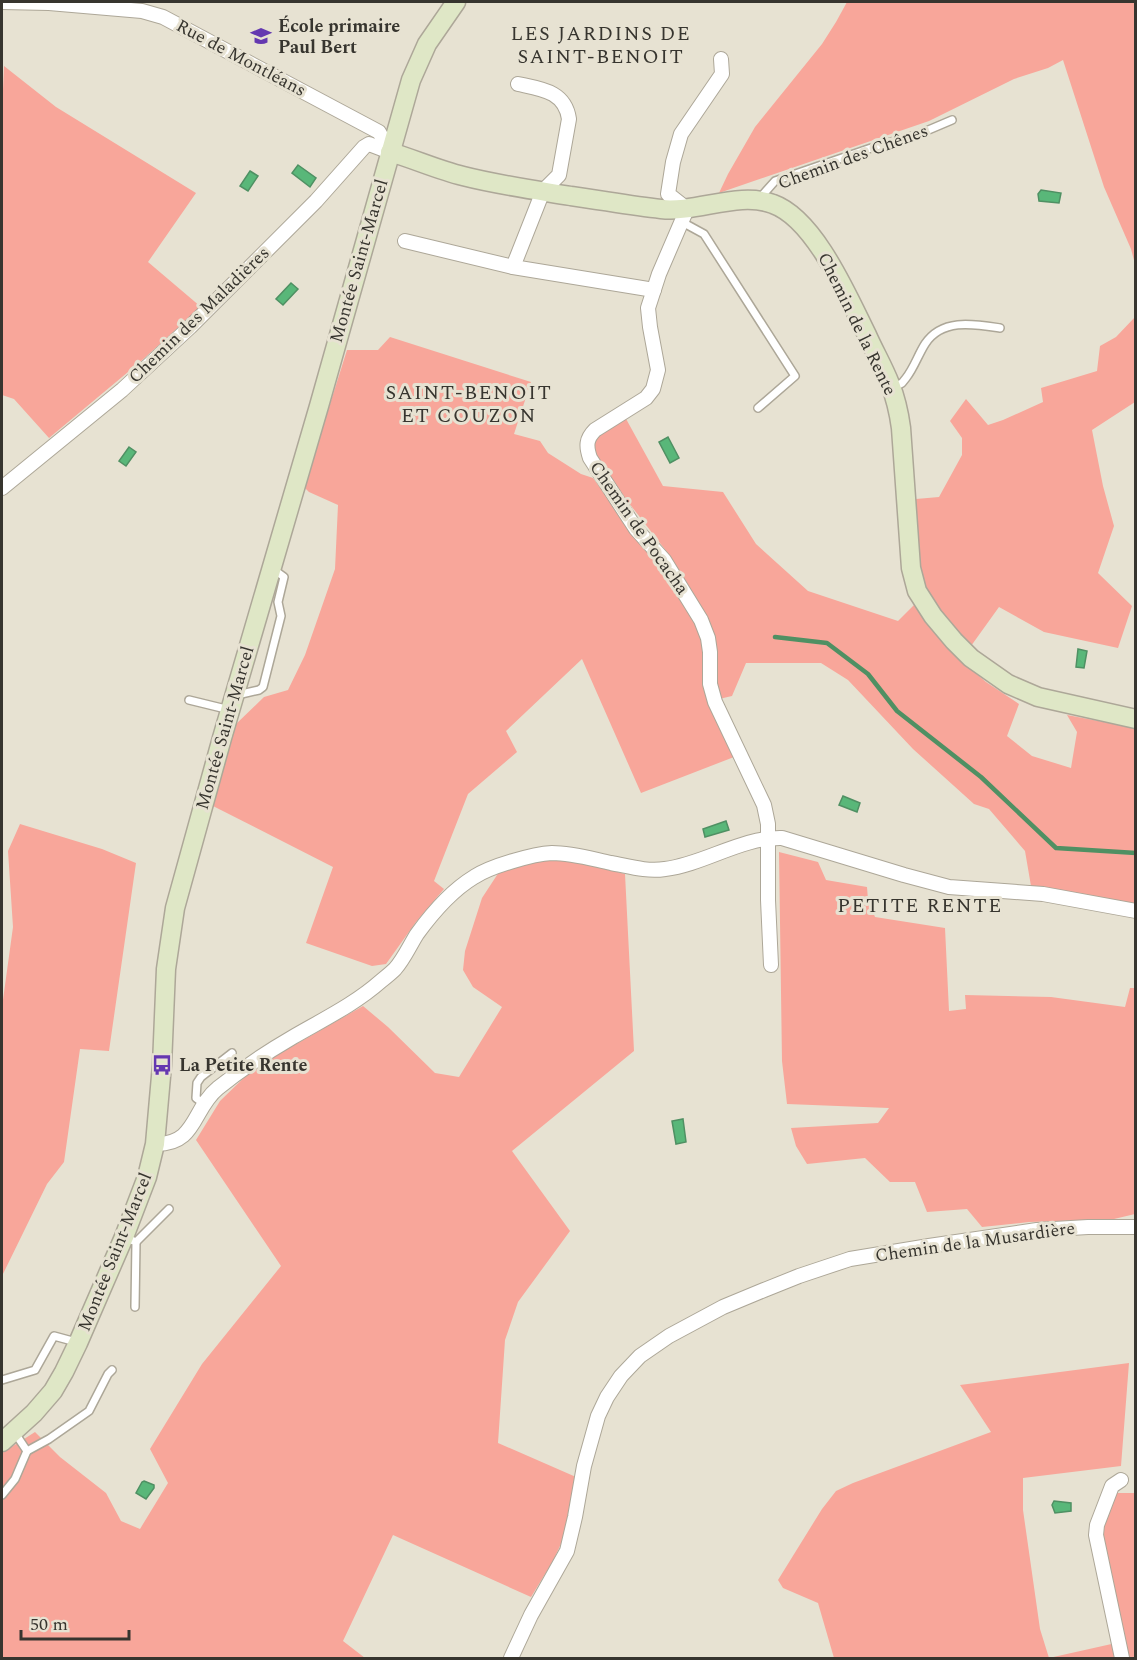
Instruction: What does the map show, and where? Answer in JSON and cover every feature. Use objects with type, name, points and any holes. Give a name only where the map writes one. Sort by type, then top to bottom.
[{"type":"main road","name":"Montée Saint-Marcel","points":[[8,1437],[34,1413],[53,1391],[130,1239],[154,1144],[162,1065],[166,969],[174,918],[196,830],[411,80],[427,44],[456,2]]},
{"type":"main road","name":"Chemin de la Rente","points":[[390,152],[464,177],[662,210],[685,216],[739,201],[759,200],[776,204],[795,217],[826,257],[848,297],[891,388],[899,411],[911,568],[917,591],[933,616],[971,658],[1008,684],[1038,697],[1136,719]]},
{"type":"street","name":"Rue de Montléans","points":[[2,2],[49,3],[142,11],[163,17],[379,132],[390,152]]},
{"type":"street","points":[[685,216],[668,194],[673,162],[681,134],[722,74],[721,59]]},
{"type":"street","points":[[513,267],[543,191],[559,175],[569,119],[564,102],[552,93],[518,84]]},
{"type":"street","name":"Chemin des Maladières","points":[[2,488],[122,390],[190,327],[316,201],[364,147],[369,144],[390,152]]},
{"type":"street","name":"Chemin de Pocacha","points":[[685,216],[659,274],[648,308],[658,370],[654,389],[646,398],[595,430],[590,435],[587,450],[636,529],[664,560],[701,620],[708,638],[710,684],[715,702],[764,805],[768,824],[767,837]]},
{"type":"street","points":[[405,241],[513,267],[654,290]]},
{"type":"street","points":[[767,837],[771,965]]},
{"type":"street","points":[[154,1144],[178,1141],[190,1129],[213,1092],[246,1066],[365,995],[395,969],[417,935],[447,898],[474,877],[537,855],[551,853],[570,855],[646,870],[664,869],[767,837],[782,838],[949,887],[1043,894],[1136,911]]},
{"type":"street","name":"Chemin de la Musardière","points":[[511,1659],[531,1615],[567,1551],[584,1466],[598,1416],[621,1376],[640,1356],[669,1336],[723,1307],[799,1276],[850,1259],[1037,1230],[1136,1227]]},
{"type":"street","points":[[1121,1480],[1112,1486],[1097,1525],[1096,1535],[1122,1659]]},
{"type":"lane","name":"Chemin des Chênes","points":[[759,200],[775,181],[919,134],[952,120]]},
{"type":"lane","points":[[685,216],[704,234],[795,376],[758,408]]},
{"type":"lane","points":[[891,388],[902,383],[927,342],[946,327],[974,324],[1000,328]]},
{"type":"lane","points":[[189,700],[232,703],[263,687],[281,616],[278,602],[284,578],[272,568]]},
{"type":"lane","points":[[204,1104],[196,1098],[197,1083],[201,1077],[232,1053]]},
{"type":"lane","points":[[135,1308],[130,1239],[169,1209]]},
{"type":"lane","points":[[2,1380],[35,1370],[54,1336],[78,1343]]},
{"type":"lane","points":[[2,1495],[15,1479],[27,1451],[50,1439],[89,1411],[112,1370]]},
{"type":"lane","points":[[8,1437],[27,1451]]},
{"type":"shaded area","points":[[847,2],[1135,2],[1135,264],[1131,249],[1104,187],[1063,60],[1048,68],[1014,79],[929,121],[719,193],[755,127],[822,44]]},
{"type":"shaded area","points":[[4,66],[56,107],[196,193],[148,262],[201,307],[140,362],[49,438],[14,399],[2,395]]},
{"type":"shaded area","points":[[298,165],[316,178],[310,187],[292,173]]},
{"type":"shaded area","points":[[250,171],[258,176],[248,191],[240,186]]},
{"type":"shaded area","points":[[1041,190],[1061,193],[1059,203],[1039,201],[1038,194]]},
{"type":"shaded area","points":[[291,283],[298,289],[283,305],[276,299]]},
{"type":"shaded area","points":[[1135,317],[1135,402],[1092,430],[1114,526],[1098,573],[1132,606],[1118,648],[1044,632],[999,607],[971,646],[931,601],[922,583],[918,564],[916,499],[939,497],[962,455],[962,438],[950,421],[966,399],[988,425],[1043,402],[1041,388],[1097,371],[1100,346],[1116,337]]},
{"type":"shaded area","points":[[390,337],[531,382],[514,434],[540,441],[548,453],[581,474],[593,478],[633,532],[651,552],[694,619],[701,637],[705,660],[703,683],[709,703],[734,757],[641,793],[582,659],[506,731],[517,752],[468,794],[434,881],[444,889],[416,922],[386,964],[372,966],[306,943],[333,867],[211,805],[235,725],[264,697],[288,690],[305,655],[335,569],[338,505],[309,492],[304,487],[347,350],[378,350]]},
{"type":"shaded area","points":[[625,417],[663,486],[723,492],[756,544],[808,591],[898,621],[916,603],[959,659],[986,682],[1019,704],[1007,736],[1032,756],[1071,768],[1077,732],[1067,715],[1135,728],[1135,908],[1031,886],[1025,851],[989,809],[974,804],[913,749],[848,680],[821,663],[746,663],[732,696],[719,699],[708,626],[667,552],[604,471],[596,453],[594,443],[599,435]]},
{"type":"shaded area","points":[[668,437],[679,458],[670,463],[659,442]]},
{"type":"shaded area","points":[[129,447],[136,452],[126,466],[119,461]]},
{"type":"shaded area","points":[[1078,649],[1087,651],[1084,668],[1076,667]]},
{"type":"shaded area","points":[[843,796],[860,803],[857,812],[839,805]]},
{"type":"shaded area","points":[[726,821],[729,830],[705,837],[703,829]]},
{"type":"shaded area","points":[[20,824],[102,849],[136,863],[109,1051],[80,1049],[64,1162],[47,1184],[2,1276],[2,1007],[13,927],[8,851]]},
{"type":"shaded area","points":[[779,852],[818,862],[826,880],[867,887],[868,900],[875,917],[945,928],[949,1011],[966,1009],[965,995],[1051,997],[1125,1007],[1130,988],[1135,988],[1135,1214],[1114,1219],[1029,1222],[982,1227],[967,1209],[927,1212],[915,1182],[890,1182],[865,1158],[807,1164],[796,1146],[791,1128],[878,1123],[889,1108],[787,1104],[782,1061]]},
{"type":"shaded area","points":[[556,859],[580,862],[625,874],[634,1051],[512,1151],[570,1231],[518,1302],[505,1340],[498,1443],[576,1477],[565,1535],[553,1561],[531,1597],[393,1535],[343,1641],[365,1658],[2,1658],[2,1453],[35,1432],[60,1457],[106,1493],[121,1521],[140,1529],[168,1483],[150,1449],[202,1364],[281,1266],[196,1140],[220,1101],[254,1068],[363,1006],[435,1073],[459,1077],[502,1007],[473,987],[463,970],[465,951],[482,898],[499,872],[531,862]]},
{"type":"shaded area","points":[[683,1119],[686,1142],[676,1144],[672,1121]]},
{"type":"shaded area","points":[[1129,1363],[1121,1466],[1023,1478],[1023,1510],[1040,1629],[1049,1658],[834,1658],[818,1603],[783,1588],[778,1580],[822,1509],[836,1491],[991,1432],[960,1385]]},
{"type":"shaded area","points":[[144,1481],[154,1485],[146,1499],[136,1493]]},
{"type":"shaded area","points":[[1113,1493],[1135,1493],[1135,1658],[1128,1658],[1101,1529]]},
{"type":"shaded area","points":[[1054,1501],[1071,1503],[1071,1511],[1055,1513],[1052,1505]]},
{"type":"shaded area","points":[[1116,1643],[1118,1658],[1049,1658]]},
{"type":"waterway","points":[[775,637],[827,643],[868,674],[897,711],[981,777],[1056,848],[1136,853]]},
{"type":"place","name":"École primaire Paul Bert","points":[[261,36]]},
{"type":"place","name":"La Petite Rente","points":[[162,1065]]},
{"type":"district","name":"LES JARDINS DE SAINT-BENOIT","points":[[601,46]]},
{"type":"district","name":"SAINT-BENOIT ET COUZON","points":[[469,404]]},
{"type":"district","name":"PETITE RENTE","points":[[920,906]]}]
